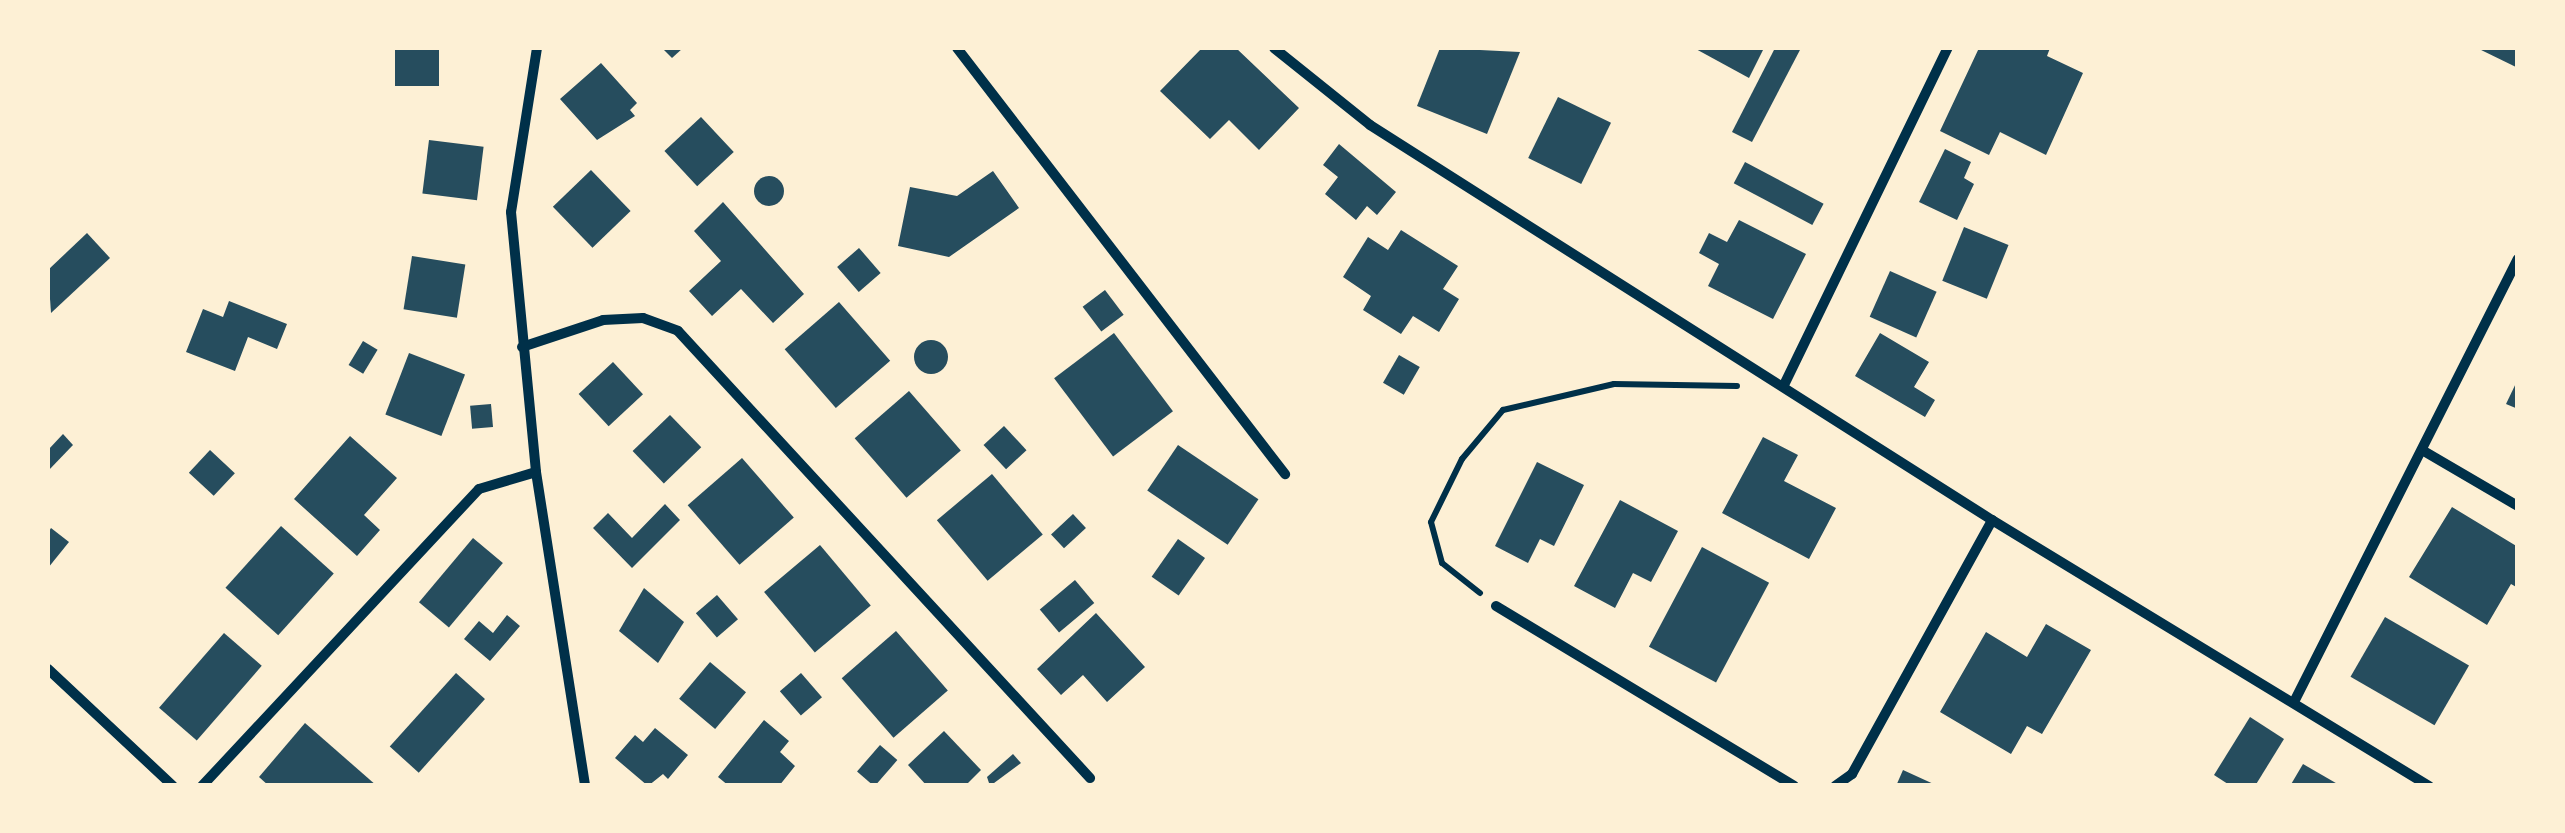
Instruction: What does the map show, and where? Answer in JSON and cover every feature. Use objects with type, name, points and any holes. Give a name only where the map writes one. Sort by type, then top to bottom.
[{"type":"street","points":[[537,48],[511,212],[536,472],[585,786]]},
{"type":"street","points":[[957,48],[1285,474]]},
{"type":"street","points":[[1274,48],[1370,125],[1992,520],[2295,700],[2429,786]]},
{"type":"street","points":[[1784,385],[1944,49]]},
{"type":"street","points":[[2295,700],[2518,259]]},
{"type":"street","points":[[522,347],[603,320],[643,318],[678,331],[1090,778]]},
{"type":"street","points":[[2422,450],[2518,506]]},
{"type":"street","points":[[202,786],[480,489],[536,472]]},
{"type":"street","points":[[1836,786],[1852,774],[1992,520]]},
{"type":"street","points":[[1496,606],[1794,786]]},
{"type":"street","points":[[48,669],[172,786]]},
{"type":"path","points":[[1496,606],[1442,563],[1431,522],[1462,459],[1503,410],[1614,384],[1784,385]]},
{"type":"building","points":[[395,48],[439,48],[439,86],[395,86]]},
{"type":"building","points":[[662,48],[683,48],[672,58]]},
{"type":"building","points":[[1202,48],[1236,48],[1299,108],[1259,150],[1229,120],[1210,139],[1160,91]]},
{"type":"building","points":[[1440,48],[1520,52],[1487,134],[1417,106]]},
{"type":"building","points":[[1694,48],[1764,48],[1749,78]]},
{"type":"building","points":[[1775,48],[1801,48],[1752,142],[1732,132]]},
{"type":"building","points":[[1979,48],[2050,48],[2047,56],[2083,73],[2046,155],[2000,132],[1989,155],[1940,131]]},
{"type":"building","points":[[2477,48],[2518,48],[2518,68]]},
{"type":"building","points":[[601,63],[637,103],[630,110],[635,116],[597,140],[560,99]]},
{"type":"building","points":[[1558,97],[1611,123],[1581,184],[1528,158]]},
{"type":"building","points":[[701,117],[734,152],[697,186],[664,151]]},
{"type":"building","points":[[429,140],[484,147],[477,200],[422,194]]},
{"type":"building","points":[[1339,144],[1396,192],[1377,215],[1367,206],[1356,220],[1325,194],[1338,177],[1323,165]]},
{"type":"building","points":[[1945,149],[1971,162],[1964,178],[1974,184],[1957,220],[1919,202]]},
{"type":"building","points":[[1745,162],[1824,204],[1812,225],[1734,183]]},
{"type":"building","points":[[591,170],[631,211],[592,248],[553,207]]},
{"type":"building","points":[[993,171],[1019,208],[949,257],[898,246],[910,187],[957,196]]},
{"type":"building","points":[[769,176],[780,180],[784,191],[780,202],[769,206],[758,202],[754,191],[758,180]]},
{"type":"building","points":[[723,202],[804,294],[773,323],[741,289],[712,316],[689,291],[721,261],[694,231]]},
{"type":"building","points":[[1739,220],[1806,254],[1773,319],[1708,286],[1719,264],[1699,253],[1709,233],[1727,242]]},
{"type":"building","points":[[1964,227],[2009,245],[1987,299],[1942,281]]},
{"type":"building","points":[[1401,230],[1458,266],[1443,289],[1459,299],[1439,332],[1413,316],[1401,334],[1363,310],[1371,296],[1343,277],[1368,237],[1388,250]]},
{"type":"building","points":[[87,233],[110,258],[51,313],[48,270]]},
{"type":"building","points":[[859,248],[881,273],[859,292],[837,267]]},
{"type":"building","points":[[412,256],[465,264],[457,318],[404,309]]},
{"type":"building","points":[[1890,271],[1937,292],[1916,337],[1870,317]]},
{"type":"building","points":[[1105,290],[1124,315],[1101,332],[1083,307]]},
{"type":"building","points":[[229,301],[287,324],[277,349],[248,337],[235,371],[186,352],[203,309],[223,317]]},
{"type":"building","points":[[839,302],[890,361],[836,408],[785,349]]},
{"type":"building","points":[[1114,333],[1173,411],[1113,456],[1054,378]]},
{"type":"building","points":[[1880,333],[1929,362],[1914,387],[1935,400],[1925,417],[1855,376]]},
{"type":"building","points":[[931,340],[943,345],[948,357],[943,369],[931,374],[919,369],[914,357],[919,345]]},
{"type":"building","points":[[363,341],[378,350],[363,374],[349,365]]},
{"type":"building","points":[[409,353],[465,375],[441,436],[385,415]]},
{"type":"building","points":[[1399,355],[1420,367],[1404,395],[1383,383]]},
{"type":"building","points":[[613,362],[643,394],[609,426],[579,394]]},
{"type":"building","points":[[2518,379],[2518,409],[2506,404]]},
{"type":"building","points":[[909,391],[961,451],[906,498],[855,438]]},
{"type":"building","points":[[491,404],[493,427],[472,429],[470,406]]},
{"type":"building","points":[[670,415],[701,447],[664,483],[633,451]]},
{"type":"building","points":[[1004,426],[1027,450],[1006,469],[984,445]]},
{"type":"building","points":[[63,434],[73,445],[48,471],[48,450]]},
{"type":"building","points":[[350,436],[397,478],[364,515],[380,530],[357,556],[294,499]]},
{"type":"building","points":[[1763,437],[1798,455],[1784,481],[1836,508],[1809,559],[1722,513]]},
{"type":"building","points":[[1178,445],[1258,499],[1228,545],[1147,491]]},
{"type":"building","points":[[210,450],[235,473],[214,496],[189,473]]},
{"type":"building","points":[[742,458],[794,518],[739,565],[688,505]]},
{"type":"building","points":[[1537,462],[1584,485],[1554,546],[1540,539],[1528,563],[1495,546]]},
{"type":"building","points":[[992,474],[1043,535],[988,581],[937,520]]},
{"type":"building","points":[[1620,500],[1678,531],[1651,582],[1633,573],[1615,608],[1574,586]]},
{"type":"building","points":[[665,504],[680,520],[632,568],[593,528],[608,513],[632,538]]},
{"type":"building","points":[[2452,507],[2518,547],[2518,588],[2511,584],[2487,625],[2409,577]]},
{"type":"building","points":[[1073,514],[1086,528],[1064,548],[1051,534]]},
{"type":"building","points":[[281,526],[334,574],[278,635],[225,588]]},
{"type":"building","points":[[51,528],[69,542],[48,568],[48,533]]},
{"type":"building","points":[[473,538],[503,563],[449,627],[419,602]]},
{"type":"building","points":[[1178,539],[1205,558],[1179,596],[1152,577]]},
{"type":"building","points":[[820,545],[871,606],[815,652],[764,592]]},
{"type":"building","points":[[1702,547],[1769,583],[1716,682],[1649,647]]},
{"type":"building","points":[[1075,580],[1094,603],[1059,633],[1040,610]]},
{"type":"building","points":[[644,588],[684,622],[658,663],[619,631]]},
{"type":"building","points":[[717,595],[738,619],[717,638],[696,613]]},
{"type":"building","points":[[1096,613],[1145,667],[1107,702],[1083,675],[1061,695],[1037,669]]},
{"type":"building","points":[[507,615],[520,626],[490,661],[464,639],[479,621],[493,633]]},
{"type":"building","points":[[2385,617],[2469,666],[2435,725],[2350,677]]},
{"type":"building","points":[[2046,624],[2091,650],[2042,734],[2027,726],[2011,754],[1940,712],[1986,632],[2027,657]]},
{"type":"building","points":[[896,631],[948,691],[893,738],[842,678]]},
{"type":"building","points":[[224,633],[262,666],[197,741],[159,708]]},
{"type":"building","points":[[710,662],[746,692],[715,729],[679,699]]},
{"type":"building","points":[[456,673],[485,699],[419,773],[390,747]]},
{"type":"building","points":[[801,673],[822,697],[801,716],[780,691]]},
{"type":"building","points":[[2250,717],[2284,739],[2255,786],[2231,786],[2214,775]]},
{"type":"building","points":[[764,720],[789,741],[780,752],[795,766],[779,786],[729,786],[718,777]]},
{"type":"building","points":[[305,723],[377,786],[269,786],[259,777]]},
{"type":"building","points":[[655,728],[688,755],[668,779],[663,774],[648,786],[615,758],[635,735],[643,742]]},
{"type":"building","points":[[944,731],[981,770],[965,786],[927,786],[908,765]]},
{"type":"building","points":[[880,745],[897,760],[875,786],[857,771]]},
{"type":"building","points":[[1013,754],[1021,763],[990,786],[987,777]]},
{"type":"building","points":[[2303,764],[2341,786],[2290,786]]},
{"type":"building","points":[[1903,770],[1938,786],[1896,786]]}]
